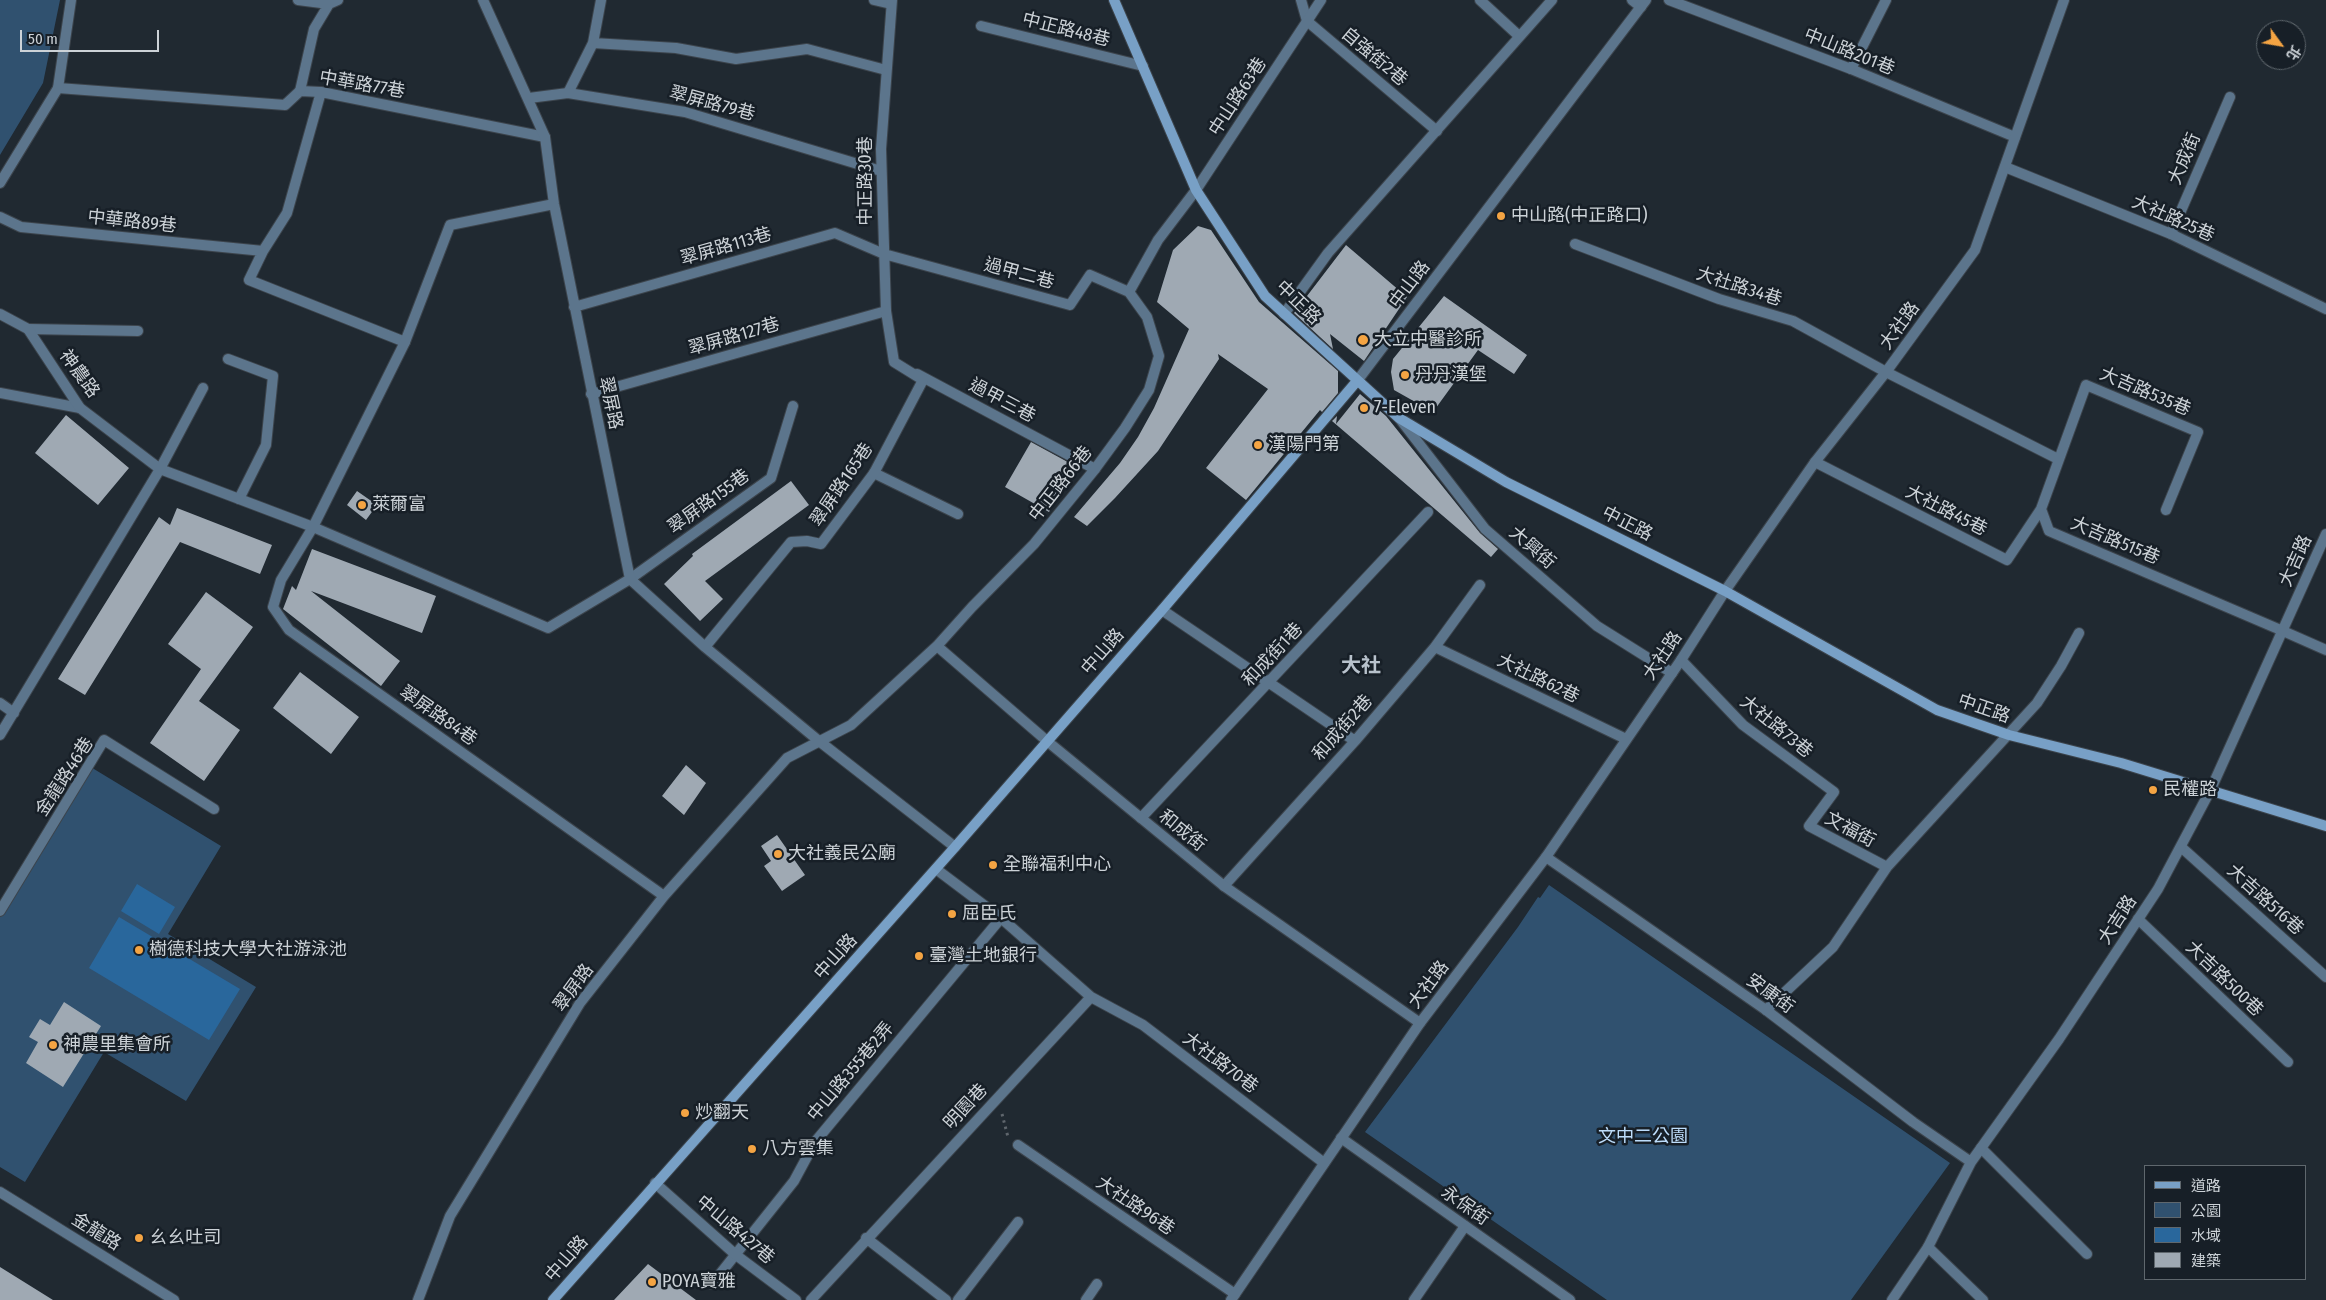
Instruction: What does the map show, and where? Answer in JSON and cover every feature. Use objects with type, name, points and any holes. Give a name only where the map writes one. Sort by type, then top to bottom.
[{"type":"main road","name":"中正路","points":[[1114,0],[1196,190],[1265,296],[1399,418],[1506,482],[1725,591],[1937,710],[2009,735],[2120,763],[2211,789],[2326,826]]},
{"type":"main road","name":"中山路","points":[[553,1300],[655,1183],[955,848],[1162,610],[1357,381]]},
{"type":"street","points":[[0,183],[58,88],[71,0]]},
{"type":"street","points":[[298,0],[334,2]]},
{"type":"street","name":"翠屏路","points":[[483,0],[529,98],[545,137],[554,204],[630,579]]},
{"type":"street","points":[[568,94],[592,43],[601,0]]},
{"type":"street","points":[[874,0],[891,2]]},
{"type":"street","points":[[1301,0],[1307,21]]},
{"type":"street","name":"中山路63巷","points":[[1196,190],[1321,0]]},
{"type":"street","points":[[1480,0],[1519,36]]},
{"type":"street","points":[[1284,314],[1328,253],[1552,0]]},
{"type":"street","points":[[1632,0],[1643,4]]},
{"type":"street","name":"中山路201巷","points":[[1669,0],[1851,69],[2015,137]]},
{"type":"street","points":[[1851,69],[1886,0]]},
{"type":"street","name":"大社路","points":[[1233,1297],[1420,1023],[1546,857],[1681,660],[1725,591],[1815,462],[1886,372],[1975,250],[2064,0]]},
{"type":"street","points":[[300,91],[314,29],[334,2]]},
{"type":"street","name":"中正路30巷","points":[[891,2],[881,149],[886,311],[894,362]]},
{"type":"street","name":"中山路","points":[[1357,381],[1643,4]]},
{"type":"street","name":"自強街2巷","points":[[1307,21],[1437,131]]},
{"type":"street","name":"中正路48巷","points":[[981,26],[1143,66]]},
{"type":"street","points":[[592,43],[676,48],[736,59],[807,49],[886,70]]},
{"type":"street","name":"中華路77巷","points":[[58,88],[286,105],[300,91],[321,92],[545,137]]},
{"type":"street","points":[[321,92],[288,214],[263,251],[249,280],[404,342]]},
{"type":"street","name":"翠屏路79巷","points":[[529,98],[568,94],[685,112],[882,171]]},
{"type":"street","name":"大成街","points":[[2170,234],[2230,97]]},
{"type":"street","name":"大社路25巷","points":[[2005,167],[2170,234],[2326,309]]},
{"type":"street","points":[[1129,292],[1158,240],[1196,190]]},
{"type":"street","points":[[313,527],[404,342],[450,225],[554,204]]},
{"type":"street","name":"中華路89巷","points":[[0,217],[21,227],[263,251]]},
{"type":"street","name":"翠屏路113巷","points":[[574,307],[835,233],[884,254]]},
{"type":"street","name":"大社路34巷","points":[[1575,244],[1719,299],[1792,321],[1886,372],[2058,459]]},
{"type":"street","name":"過甲二巷","points":[[884,254],[1070,305],[1090,275],[1129,292]]},
{"type":"street","name":"中正路66巷","points":[[818,741],[851,725],[937,646],[972,607],[1034,544],[1095,468],[1149,390],[1159,356],[1147,317],[1129,292]]},
{"type":"street","name":"翠屏路127巷","points":[[591,394],[886,311]]},
{"type":"street","name":"神農路","points":[[0,314],[28,329],[80,408],[160,469]]},
{"type":"street","points":[[28,329],[138,331]]},
{"type":"street","points":[[228,359],[273,376],[266,445],[239,499]]},
{"type":"street","name":"過甲三巷","points":[[894,362],[1095,468]]},
{"type":"street","name":"翠屏路165巷","points":[[705,647],[791,542],[807,541],[821,544],[874,473],[923,380],[894,362]]},
{"type":"street","name":"大吉路535巷","points":[[2058,459],[2086,385],[2198,432],[2166,510]]},
{"type":"street","points":[[0,735],[160,469],[203,388]]},
{"type":"street","points":[[0,393],[80,408]]},
{"type":"street","name":"翠屏路155巷","points":[[630,579],[771,478],[793,406]]},
{"type":"street","name":"大興街","points":[[1399,418],[1485,528],[1597,626],[1672,673]]},
{"type":"street","points":[[2041,509],[2058,459]]},
{"type":"street","name":"大社路45巷","points":[[1815,462],[2007,560],[2041,509]]},
{"type":"street","points":[[160,469],[313,527],[548,628],[630,579],[705,647],[818,741],[955,848]]},
{"type":"street","points":[[874,473],[958,514]]},
{"type":"street","name":"大吉路515巷","points":[[2041,509],[2049,531],[2326,650]]},
{"type":"street","name":"和成街1巷","points":[[1141,818],[1428,512]]},
{"type":"street","name":"翠屏路84巷","points":[[313,527],[281,580],[273,606],[290,630],[664,896]]},
{"type":"street","name":"大吉路","points":[[1892,1300],[1928,1247],[1971,1162],[2059,1039],[2138,919],[2182,847],[2211,789],[2326,534]]},
{"type":"street","name":"和成街2巷","points":[[1224,886],[1355,741],[1435,647],[1480,585]]},
{"type":"street","points":[[1162,610],[1355,741]]},
{"type":"street","points":[[1766,1010],[1833,948],[1887,867],[2037,703],[2061,666],[2079,633]]},
{"type":"street","name":"和成街","points":[[937,646],[1047,741],[1224,886],[1420,1023]]},
{"type":"street","name":"大社路62巷","points":[[1435,647],[1626,739]]},
{"type":"street","name":"大社路73巷","points":[[1681,660],[1743,725],[1834,792]]},
{"type":"street","points":[[0,703],[14,713]]},
{"type":"street","name":"金龍路46巷","points":[[0,912],[104,740],[214,809]]},
{"type":"street","name":"翠屏路","points":[[418,1300],[450,1216],[580,1003],[664,896],[787,758],[818,741]]},
{"type":"street","name":"文福街","points":[[1834,792],[1809,826],[1887,867]]},
{"type":"street","name":"大吉路516巷","points":[[2182,847],[2326,977]]},
{"type":"street","name":"安康街","points":[[1546,857],[1766,1010],[1913,1122],[1971,1162]]},
{"type":"street","name":"大社路70巷","points":[[936,869],[1001,918],[1091,997],[1144,1025],[1324,1163]]},
{"type":"street","name":"中山路355巷2弄","points":[[712,1284],[794,1181],[815,1142],[1001,918]]},
{"type":"street","name":"大吉路500巷","points":[[2138,919],[2288,1062]]},
{"type":"street","name":"明園巷","points":[[811,1300],[866,1238],[1091,997]]},
{"type":"street","name":"永保街","points":[[1342,1138],[1570,1300]]},
{"type":"street","name":"大社路96巷","points":[[1018,1145],[1233,1297]]},
{"type":"street","points":[[1981,1148],[2087,1254]]},
{"type":"street","name":"中山路427巷","points":[[655,1183],[736,1255],[796,1300]]},
{"type":"street","name":"金龍路","points":[[0,1192],[174,1300]]},
{"type":"street","points":[[958,1300],[1018,1222]]},
{"type":"street","points":[[1414,1300],[1465,1226]]},
{"type":"street","points":[[866,1238],[946,1300]]},
{"type":"street","points":[[1928,1247],[1983,1300]]},
{"type":"street","points":[[1086,1300],[1097,1284]]},
{"type":"path","points":[[992,1103],[1003,1118],[1008,1136],[1018,1145]]},
{"type":"green space","points":[[0,0],[60,0],[43,83],[0,155]]},
{"type":"green space","points":[[89,766],[221,846],[168,934],[256,987],[186,1101],[104,1052],[25,1182],[0,1167],[0,912]]},
{"type":"green space","name":"文中二公園","points":[[1549,885],[1950,1163],[1851,1300],[1607,1300],[1365,1132],[1518,927],[1538,897],[1540,898]]},
{"type":"water","points":[[137,884],[175,907],[159,934],[121,911]]},
{"type":"water","points":[[119,917],[240,989],[209,1040],[89,968]]},
{"type":"building","points":[[1198,226],[1211,230],[1259,302],[1338,371],[1338,393],[1322,412],[1320,410],[1246,500],[1206,468],[1268,389],[1218,354],[1219,359],[1158,451],[1087,526],[1074,517],[1120,463],[1138,437],[1154,408],[1189,329],[1157,302],[1173,250]]},
{"type":"building","points":[[1346,245],[1407,297],[1364,361],[1330,334],[1333,349],[1294,313]]},
{"type":"building","points":[[1444,296],[1527,355],[1514,374],[1478,350],[1433,412],[1394,390],[1391,372],[1393,359]]},
{"type":"building","points":[[1360,394],[1386,416],[1480,533],[1498,549],[1491,557],[1332,421],[1337,416],[1336,424]]},
{"type":"building","points":[[66,415],[129,468],[98,505],[35,453]]},
{"type":"building","points":[[1031,442],[1075,466],[1049,512],[1005,487]]},
{"type":"building","points":[[791,481],[809,505],[705,581],[723,599],[700,621],[664,584],[693,556],[692,554]]},
{"type":"building","name":"萊爾富","points":[[357,491],[377,505],[366,520],[347,505]]},
{"type":"building","points":[[177,508],[272,545],[260,574],[180,542],[85,695],[58,679],[159,517],[170,525]]},
{"type":"building","points":[[312,549],[436,596],[422,633],[311,591],[400,661],[381,686],[283,609],[292,586],[296,590]]},
{"type":"building","points":[[206,592],[253,627],[199,701],[240,730],[204,781],[150,743],[201,669],[168,644]]},
{"type":"building","points":[[300,672],[359,717],[331,754],[273,708]]},
{"type":"building","points":[[686,765],[706,783],[684,815],[662,796]]},
{"type":"building","name":"大社義民公廟","points":[[777,835],[805,875],[782,891],[764,866],[771,861],[761,846]]},
{"type":"building","name":"神農里集會所","points":[[64,1002],[101,1026],[63,1087],[26,1063],[38,1042],[29,1037],[40,1019],[50,1025]]},
{"type":"building","name":"POYA寶雅","points":[[648,1264],[696,1300],[614,1300]]},
{"type":"building","points":[[0,1267],[53,1300],[0,1300]]},
{"type":"place","name":"中山路(中正路口)","points":[[1501,216]]},
{"type":"place","name":"大立中醫診所","points":[[1363,340]]},
{"type":"place","name":"丹丹漢堡","points":[[1405,375]]},
{"type":"place","name":"7-Eleven","points":[[1364,408]]},
{"type":"place","name":"漢陽門第","points":[[1258,445]]},
{"type":"place","name":"萊爾富","points":[[362,505]]},
{"type":"place","name":"民權路","points":[[2153,790]]},
{"type":"place","name":"大社義民公廟","points":[[778,854]]},
{"type":"place","name":"全聯福利中心","points":[[993,865]]},
{"type":"place","name":"屈臣氏","points":[[952,914]]},
{"type":"place","name":"樹德科技大學大社游泳池","points":[[139,950]]},
{"type":"place","name":"臺灣土地銀行","points":[[919,956]]},
{"type":"place","name":"神農里集會所","points":[[53,1045]]},
{"type":"place","name":"炒翻天","points":[[685,1113]]},
{"type":"place","name":"八方雲集","points":[[752,1149]]},
{"type":"place","name":"ㄠㄠ吐司","points":[[139,1238]]},
{"type":"place","name":"POYA寶雅","points":[[652,1282]]},
{"type":"district","name":"大社","points":[[1361,666]]}]
